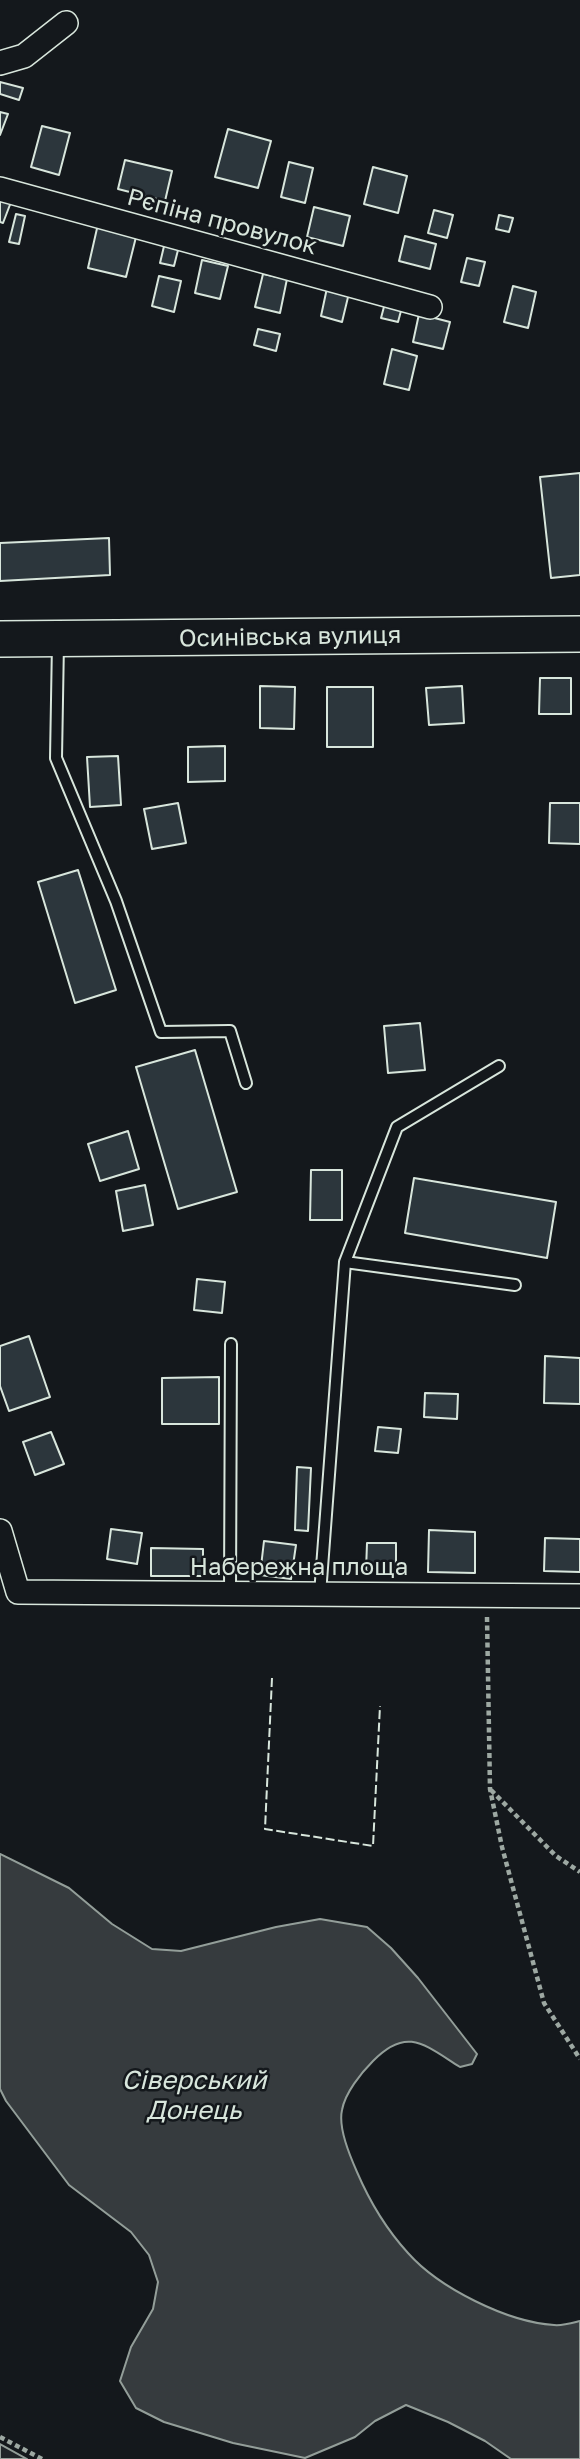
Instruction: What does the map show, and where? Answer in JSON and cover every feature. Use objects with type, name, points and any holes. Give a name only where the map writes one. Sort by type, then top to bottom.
[{"type":"main road","name":"Осинівська вулиця","points":[[0,639],[580,634]]},
{"type":"street","points":[[0,63],[24,56],[66,23]]},
{"type":"street","name":"Рєпіна провулок","points":[[0,189],[430,307]]},
{"type":"street","name":"Набережна площа","points":[[0,1531],[18,1592],[580,1596]]},
{"type":"lane","points":[[58,639],[56,758],[116,901],[161,1032],[230,1031],[246,1083]]},
{"type":"lane","points":[[320,1594],[345,1262],[397,1127],[499,1066]]},
{"type":"lane","points":[[345,1262],[515,1285]]},
{"type":"lane","points":[[230,1593],[231,1344]]},
{"type":"path","points":[[486,1595],[491,1789],[502,1847],[544,2003],[580,2059]]},
{"type":"path","points":[[491,1789],[556,1856],[580,1872]]},
{"type":"path","points":[[0,2437],[41,2459]]},
{"type":"shaded area","points":[[0,2444],[27,2459],[0,2459]]},
{"type":"water","name":"Сіверський Донець","points":[[0,1854],[69,1888],[112,1924],[152,1949],[181,1951],[320,1919],[367,1927],[391,1948],[477,2054],[472,2064],[460,2067],[426,2046],[416,2043],[396,2044],[385,2050],[359,2077],[344,2104],[341,2117],[348,2150],[367,2193],[386,2225],[408,2253],[437,2279],[475,2301],[516,2317],[557,2325],[580,2321],[580,2459],[511,2459],[485,2441],[406,2405],[375,2421],[355,2437],[305,2458],[233,2443],[164,2422],[136,2408],[120,2381],[131,2347],[153,2309],[158,2282],[149,2255],[131,2232],[69,2185],[6,2101],[0,2089]]},
{"type":"building","points":[[0,82],[23,88],[19,100],[0,94]]},
{"type":"building","points":[[0,112],[8,114],[0,135]]},
{"type":"building","points":[[42,126],[70,133],[59,175],[31,167]]},
{"type":"building","points":[[228,129],[271,141],[258,188],[215,177]]},
{"type":"building","points":[[125,160],[172,171],[165,201],[118,189]]},
{"type":"building","points":[[289,162],[313,168],[305,203],[281,197]]},
{"type":"building","points":[[373,167],[407,176],[398,213],[364,204]]},
{"type":"building","points":[[0,198],[11,202],[3,223],[0,222]]},
{"type":"building","points":[[314,207],[350,216],[343,246],[307,237]]},
{"type":"building","points":[[434,210],[453,215],[447,238],[428,233]]},
{"type":"building","points":[[16,214],[25,216],[19,244],[9,242]]},
{"type":"building","points":[[499,215],[513,218],[509,232],[496,229]]},
{"type":"building","points":[[98,224],[137,233],[126,277],[88,268]]},
{"type":"building","points":[[405,236],[436,244],[430,269],[399,261]]},
{"type":"building","points":[[165,242],[179,246],[174,266],[160,263]]},
{"type":"building","points":[[467,258],[485,262],[479,286],[461,282]]},
{"type":"building","points":[[202,260],[228,266],[220,299],[195,293]]},
{"type":"building","points":[[263,274],[287,279],[280,313],[255,307]]},
{"type":"building","points":[[159,276],[181,281],[174,312],[152,306]]},
{"type":"building","points":[[513,286],[536,292],[528,328],[504,322]]},
{"type":"building","points":[[327,288],[349,293],[342,322],[321,316]]},
{"type":"building","points":[[385,303],[402,307],[398,322],[381,318]]},
{"type":"building","points":[[419,314],[450,322],[443,349],[413,342]]},
{"type":"building","points":[[258,329],[280,334],[276,351],[254,345]]},
{"type":"building","points":[[392,349],[417,356],[409,390],[384,384]]},
{"type":"building","points":[[580,473],[580,575],[551,578],[540,477]]},
{"type":"building","points":[[109,538],[110,575],[0,581],[0,543]]},
{"type":"building","points":[[540,678],[571,678],[571,714],[539,714]]},
{"type":"building","points":[[260,686],[295,687],[294,729],[260,728]]},
{"type":"building","points":[[462,686],[464,723],[429,725],[426,688]]},
{"type":"building","points":[[327,687],[373,687],[373,747],[327,747]]},
{"type":"building","points":[[225,746],[225,781],[188,782],[188,747]]},
{"type":"building","points":[[118,756],[121,805],[90,807],[87,757]]},
{"type":"building","points":[[178,803],[186,843],[152,849],[144,809]]},
{"type":"building","points":[[550,803],[580,803],[580,844],[549,843]]},
{"type":"building","points":[[78,870],[116,990],[75,1003],[38,882]]},
{"type":"building","points":[[420,1023],[425,1070],[388,1073],[384,1026]]},
{"type":"building","points":[[195,1050],[237,1192],[178,1209],[136,1067]]},
{"type":"building","points":[[128,1131],[139,1169],[100,1181],[88,1144]]},
{"type":"building","points":[[311,1170],[342,1170],[342,1220],[310,1220]]},
{"type":"building","points":[[414,1178],[556,1202],[547,1258],[405,1233]]},
{"type":"building","points":[[145,1185],[153,1225],[123,1231],[116,1191]]},
{"type":"building","points":[[197,1279],[225,1282],[222,1313],[194,1310]]},
{"type":"building","points":[[29,1336],[50,1397],[9,1411],[0,1386],[0,1346]]},
{"type":"building","points":[[545,1356],[580,1358],[580,1404],[544,1403]]},
{"type":"building","points":[[219,1377],[219,1424],[162,1424],[162,1378]]},
{"type":"building","points":[[425,1393],[458,1394],[457,1419],[424,1417]]},
{"type":"building","points":[[378,1427],[401,1429],[398,1453],[375,1451]]},
{"type":"building","points":[[51,1432],[64,1464],[35,1475],[23,1442]]},
{"type":"building","points":[[297,1467],[311,1468],[308,1531],[295,1530]]},
{"type":"building","points":[[111,1529],[142,1533],[137,1564],[107,1559]]},
{"type":"building","points":[[429,1530],[475,1532],[475,1573],[428,1572]]},
{"type":"building","points":[[545,1538],[580,1539],[580,1572],[544,1571]]},
{"type":"building","points":[[264,1541],[296,1545],[291,1579],[260,1575]]},
{"type":"building","points":[[367,1543],[396,1543],[396,1571],[366,1571]]},
{"type":"building","points":[[151,1548],[203,1549],[203,1576],[151,1576]]},
{"type":"fence","points":[[272,1678],[265,1829],[373,1846],[380,1706]]}]
